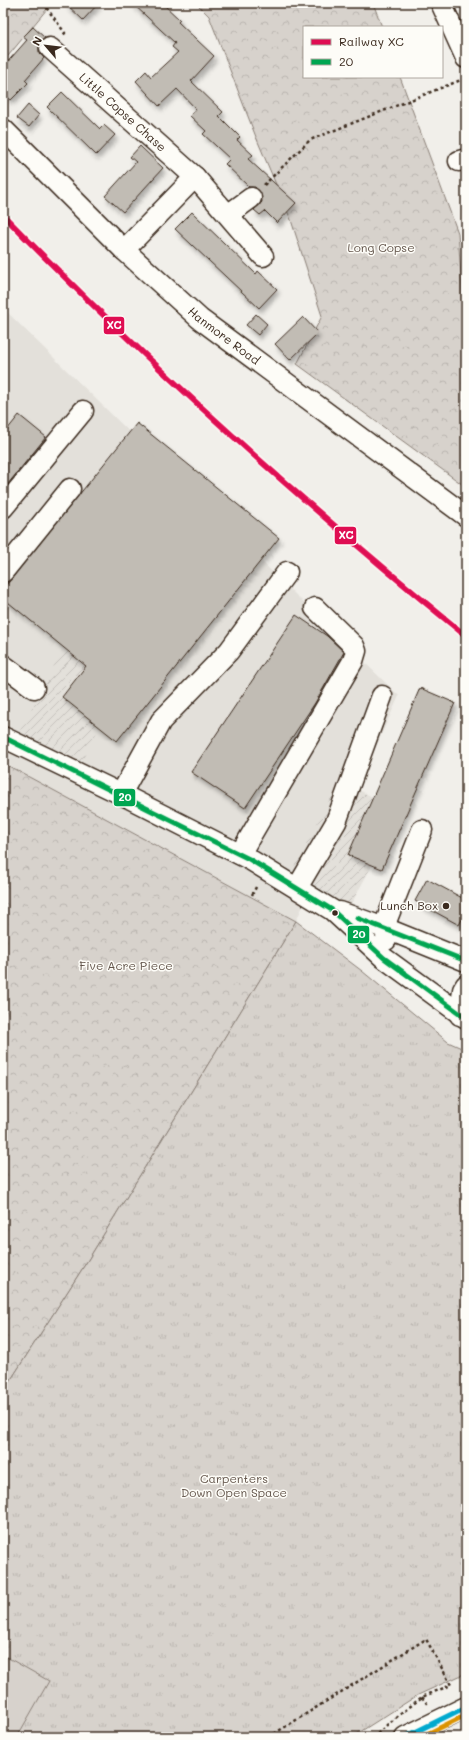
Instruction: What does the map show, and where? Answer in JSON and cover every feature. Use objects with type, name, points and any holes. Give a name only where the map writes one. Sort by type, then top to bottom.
[{"type":"street","points":[[441,3],[458,20],[466,58]]},
{"type":"street","name":"Little Copse Chase","points":[[50,48],[194,177],[229,214],[263,256]]},
{"type":"street","name":"Hanmore Road","points":[[3,129],[124,250],[200,319],[466,516]]},
{"type":"street","points":[[124,250],[194,177]]},
{"type":"street","points":[[229,214],[251,198]]},
{"type":"street","points":[[3,508],[83,411]]},
{"type":"street","points":[[3,572],[70,489]]},
{"type":"street","points":[[121,794],[161,721],[229,651],[287,572]]},
{"type":"street","points":[[240,854],[355,656],[356,651],[351,642],[315,608]]},
{"type":"street","points":[[3,665],[34,688]]},
{"type":"street","points":[[297,888],[336,822],[382,696]]},
{"type":"street","points":[[3,737],[240,854],[297,888],[332,910],[384,958],[463,1017]]},
{"type":"street","points":[[384,958],[387,919],[422,830]]},
{"type":"street","points":[[332,910],[387,928],[466,961]]},
{"type":"street","points":[[463,1017],[463,990],[466,986]]},
{"type":"street","points":[[404,1737],[466,1707]]},
{"type":"path","points":[[43,3],[65,33],[50,48]]},
{"type":"path","points":[[251,198],[310,140],[466,78]]},
{"type":"path","points":[[252,895],[259,881]]},
{"type":"path","points":[[269,1737],[426,1639],[451,1685],[422,1697],[374,1737]]},
{"type":"path","points":[[422,1697],[428,1706]]},
{"type":"shaded area","points":[[3,308],[399,696],[296,921],[3,763]]},
{"type":"shaded area","points":[[66,643],[127,675],[76,772],[15,740]]},
{"type":"shaded area","points":[[340,780],[401,812],[349,908],[289,876]]},
{"type":"green space","points":[[3,3],[52,3],[3,62]]},
{"type":"green space","name":"Long Copse","points":[[196,3],[373,3],[382,26],[303,26],[303,78],[400,78],[458,233],[466,347],[466,487],[297,364],[322,316],[291,220],[256,137],[209,16]]},
{"type":"green space","name":"Five Acre Piece","points":[[3,763],[296,921],[88,1260],[3,1392]]},
{"type":"green space","name":"Carpenters Down Open Space","points":[[296,921],[362,971],[448,1042],[466,1050],[466,1673],[418,1695],[352,1737],[3,1737],[3,1392],[88,1260]]},
{"type":"green space","points":[[3,1655],[49,1681],[17,1737],[3,1737]]},
{"type":"building","points":[[65,3],[99,3],[83,20]]},
{"type":"building","points":[[132,3],[162,3],[180,20],[178,22],[214,56],[191,81],[223,112],[219,116],[240,137],[237,140],[253,155],[248,159],[296,203],[277,223],[265,211],[260,215],[254,210],[262,202],[260,192],[255,187],[249,187],[225,164],[230,159],[203,134],[206,131],[190,116],[196,109],[177,89],[159,106],[136,81],[146,71],[151,77],[178,52],[172,47],[175,43]]},
{"type":"building","points":[[33,27],[45,38],[39,46],[39,52],[44,58],[25,80],[28,83],[11,100],[3,93],[3,67],[27,40],[23,37]]},
{"type":"building","points":[[62,92],[100,129],[104,125],[115,135],[96,155],[47,107]]},
{"type":"building","points":[[28,105],[39,115],[29,127],[17,118]]},
{"type":"building","points":[[140,146],[163,168],[123,212],[105,196],[136,162],[130,157]]},
{"type":"building","points":[[192,212],[256,274],[258,271],[277,289],[259,308],[175,229]]},
{"type":"building","points":[[256,314],[267,324],[258,335],[246,325]]},
{"type":"building","points":[[303,317],[318,333],[290,360],[275,344]]},
{"type":"building","points":[[19,415],[46,437],[3,490],[3,435]]},
{"type":"building","points":[[137,423],[279,538],[117,741],[62,697],[86,666],[3,598],[3,589]]},
{"type":"building","points":[[296,615],[327,636],[344,652],[315,703],[245,808],[191,772]]},
{"type":"building","points":[[420,688],[455,703],[382,869],[348,855]]},
{"type":"building","name":"Lunch Box","points":[[427,879],[466,900],[466,912],[459,925],[415,901]]},
{"type":"rail line","name":"XC","points":[[3,215],[114,326],[228,432],[346,536],[466,636]]},
{"type":"transit line","name":"20","points":[[3,737],[249,859],[332,910],[384,958],[466,1018]]},
{"type":"transit line","name":"20","points":[[357,918],[466,961]]},
{"type":"transit line","points":[[405,1737],[466,1707]]},
{"type":"transit line","points":[[421,1737],[466,1715]]},
{"type":"place","name":"Lunch Box","points":[[446,906]]}]
